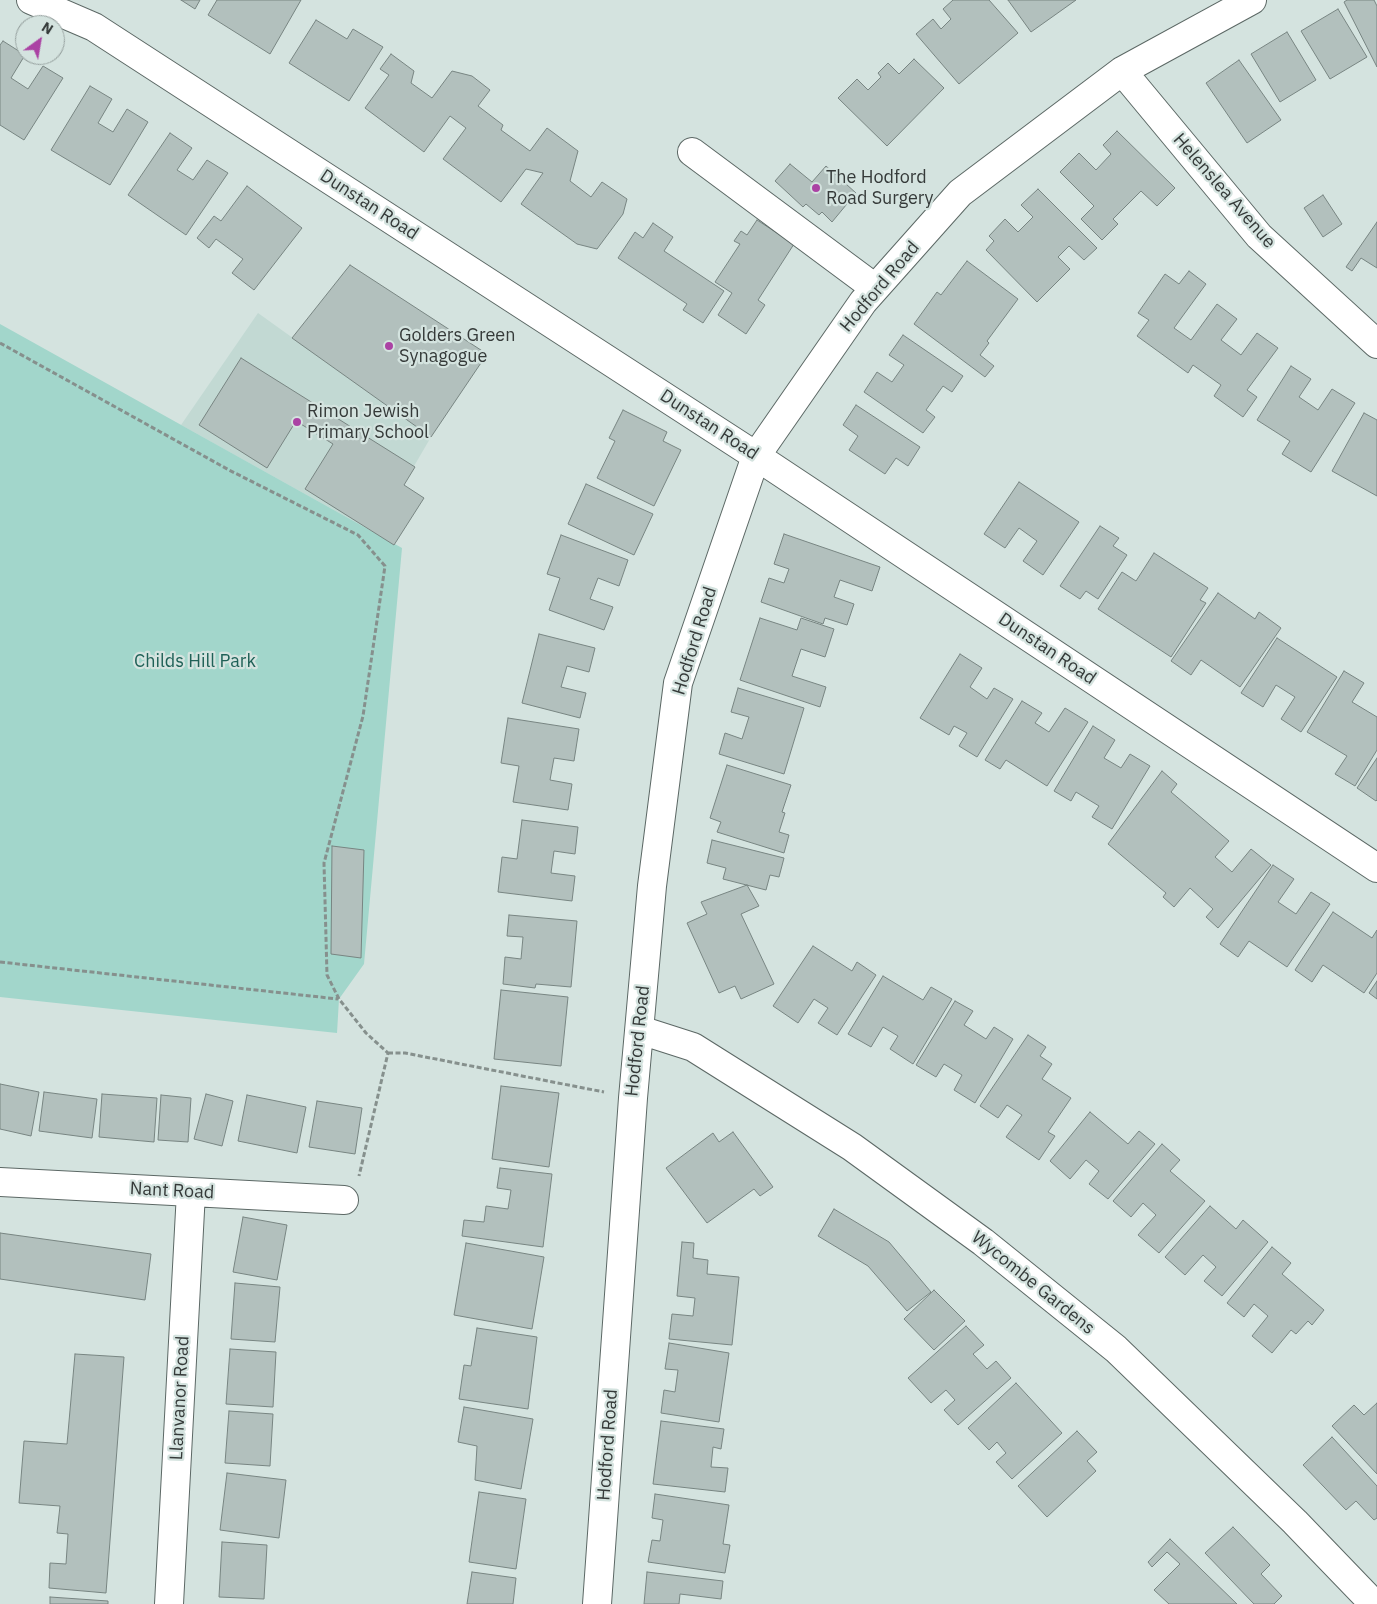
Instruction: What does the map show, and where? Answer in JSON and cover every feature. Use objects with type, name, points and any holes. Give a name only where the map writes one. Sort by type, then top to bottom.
[{"type":"street","name":"Dunstan Road","points":[[31,0],[94,27],[756,456],[1377,868]]},
{"type":"street","name":"Hodford Road","points":[[597,1604],[633,1098],[652,886],[678,683],[756,456],[862,302],[960,193],[1122,71],[1252,0]]},
{"type":"street","name":"Helenslea Avenue","points":[[1122,71],[1259,236],[1377,344]]},
{"type":"street","points":[[692,152],[875,288]]},
{"type":"street","name":"Wycombe Gardens","points":[[640,1030],[693,1047],[852,1147],[983,1242],[1116,1349],[1295,1522],[1374,1604]]},
{"type":"street","name":"Nant Road","points":[[0,1182],[344,1200]]},
{"type":"street","name":"Llanvanor Road","points":[[170,1604],[191,1192]]},
{"type":"path","points":[[0,343],[229,470],[358,535],[385,566],[363,716],[324,863],[326,975],[339,999],[366,1033],[388,1053],[405,1053],[633,1098]]},
{"type":"path","points":[[0,962],[339,999]]},
{"type":"path","points":[[344,1200],[358,1179],[388,1053]]},
{"type":"shaded area","name":"Rimon Jewish Primary School","points":[[258,313],[431,437],[375,533],[181,425]]},
{"type":"green space","name":"Childs Hill Park","points":[[0,324],[402,548],[364,964],[339,999],[337,1033],[0,997]]},
{"type":"building","points":[[181,0],[200,0],[195,9]]},
{"type":"building","points":[[217,0],[301,0],[270,54],[208,15]]},
{"type":"building","points":[[953,0],[989,0],[1018,33],[959,84],[916,34],[933,19],[941,29],[951,19],[943,9]]},
{"type":"building","points":[[1008,0],[1076,0],[1031,32]]},
{"type":"building","points":[[1347,0],[1374,0],[1377,6],[1377,67],[1344,2]]},
{"type":"building","points":[[1338,9],[1367,57],[1330,79],[1301,31]]},
{"type":"building","points":[[316,20],[347,39],[353,29],[383,47],[349,101],[289,63]]},
{"type":"building","points":[[1287,32],[1316,80],[1280,102],[1251,54]]},
{"type":"building","points":[[3,41],[15,49],[15,65],[19,65],[11,78],[28,89],[43,66],[63,78],[24,140],[0,125],[0,45]]},
{"type":"building","points":[[391,54],[414,71],[411,83],[432,98],[452,71],[472,76],[490,90],[478,106],[503,125],[501,130],[530,151],[547,128],[578,151],[570,181],[591,197],[602,182],[627,199],[623,214],[597,249],[577,244],[521,204],[543,173],[526,169],[501,202],[443,159],[466,128],[450,116],[424,152],[365,108],[389,75],[380,69]]},
{"type":"building","points":[[914,59],[944,88],[887,146],[838,98],[857,79],[868,90],[881,77],[878,73],[888,63],[899,74]]},
{"type":"building","points":[[1239,60],[1281,120],[1247,143],[1206,83]]},
{"type":"building","points":[[90,86],[112,99],[98,123],[113,132],[127,109],[148,122],[110,185],[51,150]]},
{"type":"building","points":[[1117,131],[1175,188],[1157,206],[1141,191],[1113,219],[1118,224],[1102,240],[1081,219],[1094,206],[1060,172],[1079,153],[1096,170],[1111,154],[1103,145]]},
{"type":"building","points":[[170,133],[192,148],[177,170],[193,180],[207,160],[228,173],[186,235],[128,195]]},
{"type":"building","name":"The Hodford Road Surgery","points":[[790,164],[812,182],[826,166],[856,193],[832,222],[822,212],[819,215],[806,204],[803,207],[775,181]]},
{"type":"building","points":[[247,186],[302,228],[254,290],[232,273],[243,259],[216,239],[209,248],[197,238],[214,216],[221,221]]},
{"type":"building","points":[[1038,189],[1097,248],[1084,260],[1069,246],[1058,257],[1070,269],[1037,302],[986,250],[994,241],[989,236],[1005,219],[1018,232],[1033,217],[1021,205]]},
{"type":"building","points":[[1323,195],[1342,224],[1323,237],[1304,208]]},
{"type":"building","points":[[757,220],[794,244],[758,300],[765,305],[746,334],[718,315],[732,293],[715,282],[740,244],[734,241],[741,231],[747,235]]},
{"type":"building","points":[[1377,222],[1377,268],[1361,258],[1352,271],[1346,267]]},
{"type":"building","points":[[653,223],[673,237],[664,251],[724,291],[703,323],[683,310],[687,304],[618,258],[635,232],[643,238]]},
{"type":"building","points":[[967,261],[1018,299],[987,341],[989,343],[980,355],[994,366],[985,377],[914,324],[937,292],[941,295]]},
{"type":"building","name":"Golders Green Synagogue","points":[[350,265],[487,354],[431,437],[292,338]]},
{"type":"building","points":[[1189,271],[1206,284],[1174,328],[1191,340],[1217,304],[1237,319],[1221,340],[1241,355],[1257,333],[1278,348],[1247,390],[1257,397],[1243,417],[1214,396],[1221,385],[1193,365],[1188,373],[1137,336],[1149,320],[1138,313],[1165,274],[1179,284]]},
{"type":"building","points":[[903,335],[963,376],[952,392],[943,386],[926,410],[935,417],[923,433],[864,392],[877,372],[892,382],[904,365],[889,355]]},
{"type":"building","points":[[241,358],[415,467],[404,485],[424,498],[394,545],[305,489],[333,444],[296,421],[267,468],[199,425]]},
{"type":"building","points":[[1291,366],[1311,379],[1299,397],[1318,410],[1332,389],[1355,403],[1311,472],[1282,454],[1290,441],[1257,420]]},
{"type":"building","points":[[856,405],[920,447],[908,466],[896,458],[885,474],[849,450],[858,436],[843,425]]},
{"type":"building","points":[[623,410],[667,432],[663,441],[681,450],[654,506],[597,478],[615,441],[609,438]]},
{"type":"building","points":[[1364,413],[1377,420],[1377,496],[1332,471]]},
{"type":"building","points":[[1019,482],[1079,522],[1043,575],[1023,561],[1037,541],[1019,528],[1005,548],[984,534]]},
{"type":"building","points":[[586,484],[653,514],[634,555],[568,524]]},
{"type":"building","points":[[1100,526],[1119,538],[1113,546],[1127,555],[1098,599],[1086,591],[1080,599],[1060,586]]},
{"type":"building","points":[[784,534],[880,567],[872,591],[840,580],[834,597],[854,604],[847,625],[825,618],[823,624],[761,602],[769,578],[784,583],[789,569],[774,564]]},
{"type":"building","points":[[561,535],[628,560],[619,586],[598,578],[590,599],[613,607],[604,630],[549,610],[560,578],[547,574]]},
{"type":"building","points":[[1154,553],[1208,588],[1200,600],[1206,603],[1171,657],[1098,609],[1122,572],[1136,581]]},
{"type":"building","points":[[1218,593],[1255,619],[1259,612],[1281,628],[1240,687],[1201,660],[1191,675],[1171,661]]},
{"type":"building","points":[[760,618],[797,630],[801,618],[834,629],[825,657],[801,649],[792,676],[826,687],[820,707],[740,680]]},
{"type":"building","points":[[539,634],[595,648],[589,672],[567,666],[561,687],[586,693],[580,718],[522,703]]},
{"type":"building","points":[[1277,638],[1337,677],[1301,732],[1281,719],[1295,697],[1276,685],[1263,707],[1241,693]]},
{"type":"building","points":[[960,654],[982,668],[970,687],[987,699],[994,688],[1013,699],[977,757],[959,746],[967,733],[954,726],[949,735],[920,718]]},
{"type":"building","points":[[1344,671],[1364,683],[1352,702],[1377,717],[1377,750],[1355,786],[1335,774],[1347,756],[1307,732]]},
{"type":"building","points":[[738,688],[804,708],[784,774],[719,754],[725,733],[742,739],[749,717],[731,712]]},
{"type":"building","points":[[1022,701],[1042,713],[1035,723],[1049,732],[1065,708],[1088,722],[1047,786],[1006,760],[1000,769],[985,760]]},
{"type":"building","points":[[508,718],[579,729],[574,761],[554,758],[550,780],[572,784],[568,810],[513,802],[519,766],[501,763]]},
{"type":"building","points":[[1093,726],[1115,740],[1104,758],[1121,768],[1130,754],[1150,766],[1112,829],[1092,817],[1099,806],[1076,792],[1071,801],[1054,791]]},
{"type":"building","points":[[1377,758],[1377,800],[1376,801],[1357,788]]},
{"type":"building","points":[[727,765],[791,785],[782,812],[785,813],[779,832],[789,835],[784,853],[717,832],[721,822],[710,818]]},
{"type":"building","points":[[1162,771],[1177,784],[1171,792],[1229,841],[1215,857],[1232,872],[1251,849],[1271,865],[1218,928],[1206,917],[1213,909],[1190,888],[1174,907],[1163,897],[1166,893],[1108,844]]},
{"type":"building","points":[[522,820],[578,827],[575,854],[554,851],[551,873],[575,876],[572,901],[498,892],[502,857],[517,859]]},
{"type":"building","points":[[712,840],[784,858],[779,877],[770,875],[766,890],[723,879],[726,868],[707,863]]},
{"type":"building","points":[[332,846],[364,850],[361,958],[331,954]]},
{"type":"building","points":[[1273,865],[1294,879],[1278,902],[1296,914],[1311,892],[1330,904],[1287,967],[1249,941],[1238,957],[1220,944]]},
{"type":"building","points":[[747,885],[759,906],[741,914],[774,984],[741,999],[735,986],[719,993],[687,923],[707,914],[701,902]]},
{"type":"building","points":[[1333,912],[1372,938],[1377,930],[1377,973],[1364,993],[1323,965],[1312,982],[1295,970]]},
{"type":"building","points":[[509,915],[577,921],[571,987],[536,984],[535,988],[503,984],[505,957],[521,959],[523,937],[507,936]]},
{"type":"building","points":[[813,946],[852,971],[857,962],[876,975],[837,1035],[818,1023],[828,1008],[814,999],[798,1023],[773,1006]]},
{"type":"building","points":[[883,976],[923,1000],[931,987],[952,999],[913,1064],[890,1049],[898,1036],[883,1027],[871,1047],[848,1034]]},
{"type":"building","points":[[1377,981],[1377,999],[1369,993]]},
{"type":"building","points":[[501,990],[568,997],[561,1066],[494,1059]]},
{"type":"building","points":[[955,1001],[973,1011],[964,1025],[986,1039],[994,1027],[1013,1039],[975,1103],[954,1090],[962,1075],[944,1064],[936,1077],[916,1065]]},
{"type":"building","points":[[1028,1035],[1046,1047],[1040,1056],[1052,1064],[1042,1079],[1071,1098],[1048,1132],[1055,1136],[1039,1160],[1006,1137],[1022,1115],[1007,1105],[998,1118],[980,1106]]},
{"type":"building","points":[[0,1084],[39,1092],[31,1136],[0,1129]]},
{"type":"building","points":[[501,1086],[559,1093],[549,1167],[492,1159]]},
{"type":"building","points":[[44,1092],[97,1099],[92,1138],[39,1131]]},
{"type":"building","points":[[102,1094],[157,1098],[154,1142],[99,1137]]},
{"type":"building","points":[[206,1094],[233,1101],[222,1146],[194,1139]]},
{"type":"building","points":[[161,1095],[191,1098],[188,1142],[158,1140]]},
{"type":"building","points":[[247,1095],[306,1107],[297,1153],[238,1141]]},
{"type":"building","points":[[317,1101],[362,1108],[355,1154],[309,1147]]},
{"type":"building","points":[[1090,1112],[1128,1144],[1139,1131],[1155,1144],[1108,1199],[1089,1184],[1099,1171],[1086,1160],[1070,1179],[1050,1161]]},
{"type":"building","points":[[733,1132],[773,1187],[760,1196],[754,1189],[707,1223],[666,1168],[713,1133],[719,1142]]},
{"type":"building","points":[[1162,1144],[1180,1160],[1170,1171],[1205,1201],[1159,1253],[1138,1235],[1156,1215],[1143,1203],[1131,1217],[1113,1201]]},
{"type":"building","points":[[500,1168],[552,1174],[543,1247],[462,1236],[464,1220],[484,1222],[486,1206],[508,1209],[511,1190],[497,1188]]},
{"type":"building","points":[[1210,1206],[1236,1229],[1243,1220],[1268,1242],[1222,1296],[1204,1281],[1216,1267],[1203,1255],[1185,1275],[1165,1257]]},
{"type":"building","points":[[834,1209],[889,1242],[931,1292],[907,1311],[868,1266],[818,1236]]},
{"type":"building","points":[[243,1217],[287,1225],[277,1280],[233,1272]]},
{"type":"building","points":[[0,1233],[151,1254],[145,1300],[0,1279]]},
{"type":"building","points":[[682,1242],[694,1243],[693,1258],[708,1260],[707,1274],[739,1277],[732,1345],[669,1339],[672,1314],[693,1316],[695,1298],[677,1296]]},
{"type":"building","points":[[466,1243],[544,1257],[532,1329],[454,1315]]},
{"type":"building","points":[[1272,1247],[1291,1263],[1282,1274],[1324,1310],[1312,1325],[1308,1321],[1296,1334],[1291,1330],[1272,1353],[1252,1336],[1268,1316],[1254,1304],[1244,1317],[1227,1303]]},
{"type":"building","points":[[235,1283],[280,1287],[275,1342],[231,1339]]},
{"type":"building","points":[[934,1290],[965,1321],[934,1350],[904,1319]]},
{"type":"building","points":[[966,1326],[984,1345],[973,1354],[987,1369],[996,1361],[1011,1378],[958,1425],[944,1410],[955,1400],[946,1390],[931,1403],[908,1378]]},
{"type":"building","points":[[477,1328],[537,1337],[528,1409],[459,1399],[464,1365],[471,1366]]},
{"type":"building","points":[[669,1343],[729,1353],[719,1422],[661,1413],[664,1390],[675,1392],[678,1370],[665,1369]]},
{"type":"building","points":[[230,1349],[276,1352],[273,1407],[226,1404]]},
{"type":"building","points":[[75,1354],[124,1357],[106,1593],[49,1588],[50,1563],[66,1564],[68,1534],[57,1533],[60,1506],[19,1503],[24,1441],[67,1444]]},
{"type":"building","points":[[1016,1383],[1062,1433],[1012,1479],[996,1462],[1006,1453],[997,1442],[989,1450],[968,1428]]},
{"type":"building","points":[[1377,1403],[1377,1474],[1332,1426],[1354,1405],[1364,1415]]},
{"type":"building","points":[[464,1407],[533,1419],[521,1489],[475,1480],[477,1446],[458,1442]]},
{"type":"building","points":[[229,1411],[273,1414],[270,1466],[225,1463]]},
{"type":"building","points":[[661,1421],[724,1429],[721,1449],[713,1447],[711,1467],[728,1468],[725,1492],[653,1484]]},
{"type":"building","points":[[1077,1431],[1097,1452],[1087,1461],[1096,1471],[1047,1517],[1018,1486]]},
{"type":"building","points":[[1332,1437],[1377,1486],[1377,1518],[1374,1520],[1356,1501],[1346,1510],[1303,1465]]},
{"type":"building","points":[[227,1473],[286,1480],[279,1538],[220,1530]]},
{"type":"building","points":[[479,1492],[526,1499],[516,1569],[469,1562]]},
{"type":"building","points":[[655,1494],[729,1505],[723,1544],[730,1545],[725,1573],[648,1562],[652,1540],[660,1541],[663,1520],[652,1518]]},
{"type":"building","points":[[1233,1527],[1270,1565],[1261,1574],[1282,1596],[1274,1604],[1254,1604],[1205,1553]]},
{"type":"building","points":[[1170,1539],[1237,1604],[1169,1604],[1154,1590],[1180,1564],[1167,1552],[1152,1567],[1148,1562]]},
{"type":"building","points":[[222,1542],[267,1545],[264,1599],[219,1597]]},
{"type":"building","points":[[472,1572],[516,1578],[513,1604],[467,1604]]},
{"type":"building","points":[[647,1572],[723,1581],[721,1599],[680,1594],[679,1604],[644,1604]]},
{"type":"building","points":[[50,1597],[108,1601],[108,1604],[50,1604]]},
{"type":"place","name":"The Hodford Road Surgery","points":[[816,188]]},
{"type":"place","name":"Golders Green Synagogue","points":[[389,346]]},
{"type":"place","name":"Rimon Jewish Primary School","points":[[297,422]]}]
